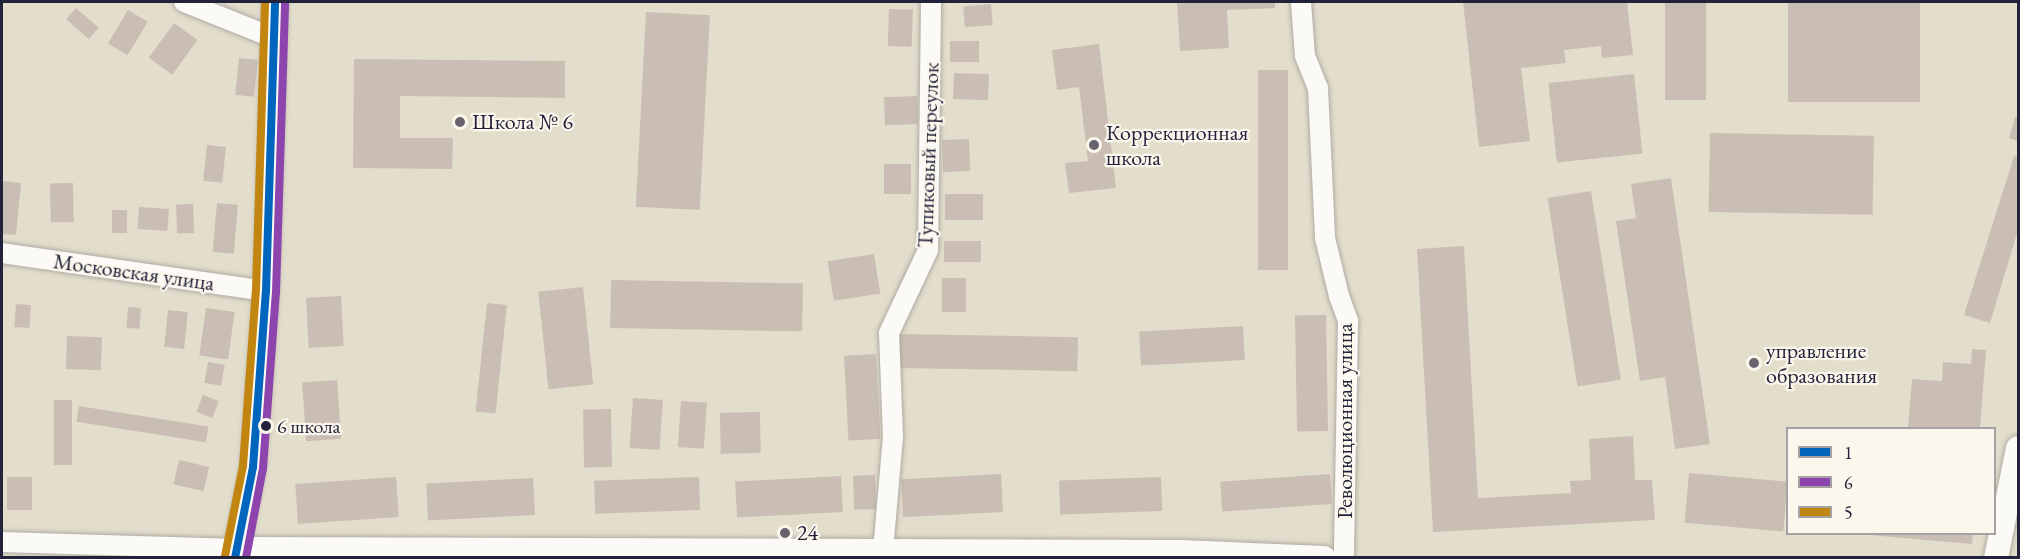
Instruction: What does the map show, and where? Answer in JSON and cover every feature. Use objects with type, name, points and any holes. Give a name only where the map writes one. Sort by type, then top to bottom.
[{"type":"main road","points":[[275,2],[266,291],[253,467],[236,553],[1181,552],[1324,558]]},
{"type":"main road","points":[[1996,558],[2019,448]]},
{"type":"street","points":[[184,2],[274,38]]},
{"type":"street","name":"Тупиковый переулок","points":[[883,551],[893,437],[889,333],[928,250],[932,2]]},
{"type":"street","name":"Революционная улица","points":[[1301,2],[1305,56],[1318,88],[1325,238],[1339,296],[1348,321],[1344,558]]},
{"type":"street","name":"Московская улица","points":[[2,253],[266,291]]},
{"type":"street","points":[[2,542],[236,553]]},
{"type":"building","points":[[1177,2],[1275,2],[1275,8],[1227,10],[1229,48],[1180,51]]},
{"type":"building","points":[[1463,2],[1627,2],[1633,55],[1602,58],[1601,46],[1564,50],[1566,63],[1521,68],[1530,141],[1479,147]]},
{"type":"building","points":[[1665,2],[1706,2],[1706,100],[1665,100]]},
{"type":"building","points":[[1788,2],[1920,2],[1920,102],[1788,102]]},
{"type":"building","points":[[991,4],[993,25],[965,27],[963,6]]},
{"type":"building","points":[[76,8],[99,28],[89,39],[66,19]]},
{"type":"building","points":[[889,9],[913,10],[912,47],[888,46]]},
{"type":"building","points":[[128,10],[148,22],[128,55],[108,43]]},
{"type":"building","points":[[646,12],[710,15],[700,210],[636,207]]},
{"type":"building","points":[[174,23],[197,40],[172,75],[149,58]]},
{"type":"building","points":[[950,41],[979,41],[979,62],[950,62]]},
{"type":"building","points":[[1099,44],[1116,188],[1069,193],[1065,163],[1088,161],[1079,87],[1057,90],[1052,50]]},
{"type":"building","points":[[239,58],[258,60],[254,97],[235,95]]},
{"type":"building","points":[[354,59],[565,61],[565,98],[400,96],[400,138],[453,138],[452,169],[353,168]]},
{"type":"building","points":[[1258,70],[1288,70],[1288,270],[1258,270]]},
{"type":"building","points":[[954,73],[989,74],[988,100],[953,99]]},
{"type":"building","points":[[1634,74],[1642,154],[1557,163],[1548,83]]},
{"type":"building","points":[[917,96],[918,124],[885,125],[884,97]]},
{"type":"building","points":[[2015,117],[2018,118],[2018,141],[2009,138]]},
{"type":"building","points":[[1710,133],[1874,136],[1873,215],[1709,212]]},
{"type":"building","points":[[969,139],[970,171],[943,172],[942,140]]},
{"type":"building","points":[[207,145],[226,147],[222,183],[203,181]]},
{"type":"building","points":[[2014,156],[2018,157],[2018,230],[1990,323],[1964,315]]},
{"type":"building","points":[[884,164],[911,164],[911,194],[884,194]]},
{"type":"building","points":[[1671,178],[1710,444],[1675,449],[1665,377],[1640,381],[1616,221],[1636,218],[1631,184]]},
{"type":"building","points":[[2,181],[21,183],[16,235],[2,234]]},
{"type":"building","points":[[50,183],[73,183],[74,222],[51,222]]},
{"type":"building","points":[[1591,191],[1621,380],[1577,387],[1548,198]]},
{"type":"building","points":[[945,194],[983,194],[983,220],[945,220]]},
{"type":"building","points":[[217,203],[238,205],[234,254],[213,252]]},
{"type":"building","points":[[193,204],[194,233],[177,234],[176,205]]},
{"type":"building","points":[[139,207],[169,209],[167,231],[137,229]]},
{"type":"building","points":[[112,210],[127,210],[127,233],[112,233]]},
{"type":"building","points":[[944,241],[981,241],[981,262],[944,262]]},
{"type":"building","points":[[1464,246],[1478,498],[1571,493],[1570,481],[1591,480],[1589,439],[1633,436],[1635,480],[1652,480],[1655,520],[1433,532],[1417,249]]},
{"type":"building","points":[[874,254],[880,294],[834,301],[828,261]]},
{"type":"building","points":[[942,278],[966,278],[966,312],[942,312]]},
{"type":"building","points":[[611,280],[803,283],[802,331],[610,328]]},
{"type":"building","points":[[583,287],[593,384],[548,389],[538,292]]},
{"type":"building","points":[[341,296],[344,346],[309,348],[306,298]]},
{"type":"building","points":[[487,303],[507,305],[495,413],[476,411]]},
{"type":"building","points":[[16,304],[31,305],[29,328],[14,327]]},
{"type":"building","points":[[128,307],[141,308],[140,329],[127,328]]},
{"type":"building","points":[[206,308],[235,312],[228,360],[199,356]]},
{"type":"building","points":[[168,310],[188,312],[184,349],[164,347]]},
{"type":"building","points":[[1326,315],[1328,431],[1297,432],[1295,316]]},
{"type":"building","points":[[1243,326],[1245,360],[1141,365],[1139,331]]},
{"type":"building","points":[[897,334],[1078,337],[1077,371],[896,368]]},
{"type":"building","points":[[67,336],[102,337],[101,370],[66,369]]},
{"type":"building","points":[[1972,349],[1986,350],[1980,427],[1908,427],[1912,379],[1942,381],[1943,362],[1971,364]]},
{"type":"building","points":[[876,354],[880,439],[848,441],[844,356]]},
{"type":"building","points":[[208,362],[225,365],[221,386],[204,383]]},
{"type":"building","points":[[337,380],[341,439],[306,441],[302,382]]},
{"type":"building","points":[[203,395],[219,401],[212,418],[197,412]]},
{"type":"building","points":[[633,398],[663,400],[659,450],[630,448]]},
{"type":"building","points":[[54,400],[72,400],[72,465],[54,465]]},
{"type":"building","points":[[681,401],[707,403],[704,449],[678,447]]},
{"type":"building","points":[[79,406],[208,426],[206,442],[76,422]]},
{"type":"building","points":[[583,409],[611,409],[612,467],[584,467]]},
{"type":"building","points":[[760,412],[761,453],[721,454],[720,413]]},
{"type":"building","points":[[179,460],[209,467],[204,491],[173,484]]},
{"type":"building","points":[[1689,473],[1786,481],[1783,531],[1685,523]]},
{"type":"building","points":[[1001,474],[1003,512],[903,517],[901,479]]},
{"type":"building","points":[[1330,474],[1332,504],[1222,512],[1220,482]]},
{"type":"building","points":[[875,475],[876,509],[854,510],[853,476]]},
{"type":"building","points":[[841,476],[843,512],[737,517],[735,482]]},
{"type":"building","points":[[7,477],[32,477],[32,510],[7,510]]},
{"type":"building","points":[[396,477],[399,517],[298,524],[295,484]]},
{"type":"building","points":[[699,477],[700,510],[595,514],[594,481]]},
{"type":"building","points":[[1161,477],[1162,511],[1060,515],[1059,481]]},
{"type":"building","points":[[533,478],[535,515],[428,521],[426,484]]},
{"type":"building","points":[[1869,535],[1973,535],[1972,544]]},
{"type":"transit line","name":"5","points":[[225,556],[243,466],[256,290],[265,2]]},
{"type":"transit line","name":"1","points":[[235,558],[253,467],[266,291],[275,2]]},
{"type":"transit line","name":"6","points":[[246,558],[263,468],[276,292],[285,2]]},
{"type":"place","name":"Школа № 6","points":[[460,122]]},
{"type":"place","name":"Коррекционная школа","points":[[1094,145]]},
{"type":"place","name":"управление образования","points":[[1754,363]]},
{"type":"place","name":"6 школа","points":[[266,426]]},
{"type":"place","name":"24","points":[[785,533]]}]
